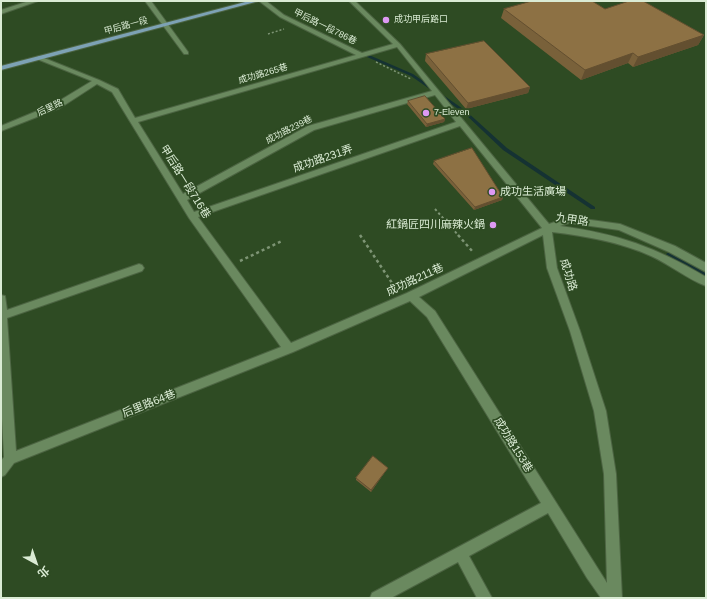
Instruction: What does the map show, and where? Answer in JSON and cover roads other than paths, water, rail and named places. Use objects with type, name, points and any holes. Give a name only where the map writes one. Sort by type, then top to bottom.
[{"type":"main road","name":"甲后路一段","points":[[1,68],[256,1]]},
{"type":"street","points":[[1,12],[35,1]]},
{"type":"street","points":[[148,1],[186,53]]},
{"type":"street","name":"甲后路一段786巷","points":[[262,1],[282,16],[361,55]]},
{"type":"street","points":[[352,1],[398,44],[547,228]]},
{"type":"street","name":"成功路265巷","points":[[134,121],[398,44]]},
{"type":"street","name":"甲后路一段716巷","points":[[39,58],[97,81],[116,91],[192,216],[289,348]]},
{"type":"street","name":"后里路","points":[[1,129],[57,106],[97,81]]},
{"type":"street","name":"成功路239巷","points":[[182,199],[311,128],[436,92]]},
{"type":"street","name":"成功路231弄","points":[[192,216],[461,123]]},
{"type":"street","name":"九甲路","points":[[547,228],[569,220],[620,227],[672,249],[706,268]]},
{"type":"street","name":"成功路211巷","points":[[289,348],[407,298],[527,240],[547,228]]},
{"type":"street","name":"九甲路","points":[[547,228],[582,233],[621,242],[669,260],[706,282]]},
{"type":"street","name":"成功路","points":[[547,228],[552,268],[575,331],[600,411],[610,474],[615,598]]},
{"type":"street","points":[[1,316],[139,268]]},
{"type":"street","name":"成功路153巷","points":[[407,298],[431,314],[610,598]]},
{"type":"street","points":[[1,299],[10,459],[1,471]]},
{"type":"street","name":"后里路64巷","points":[[10,459],[289,348]]},
{"type":"street","points":[[377,598],[550,505]]},
{"type":"street","points":[[460,553],[485,598]]},
{"type":"waterway","points":[[368,56],[412,75],[465,112],[505,149],[593,208]]},
{"type":"waterway","points":[[669,254],[706,276]]},
{"type":"place","name":"成功甲后路口","points":[[386,20]]},
{"type":"place","name":"7-Eleven","points":[[426,113]]},
{"type":"place","name":"成功生活廣場","points":[[492,192]]},
{"type":"place","name":"紅鍋匠四川麻辣火鍋","points":[[493,225]]}]
